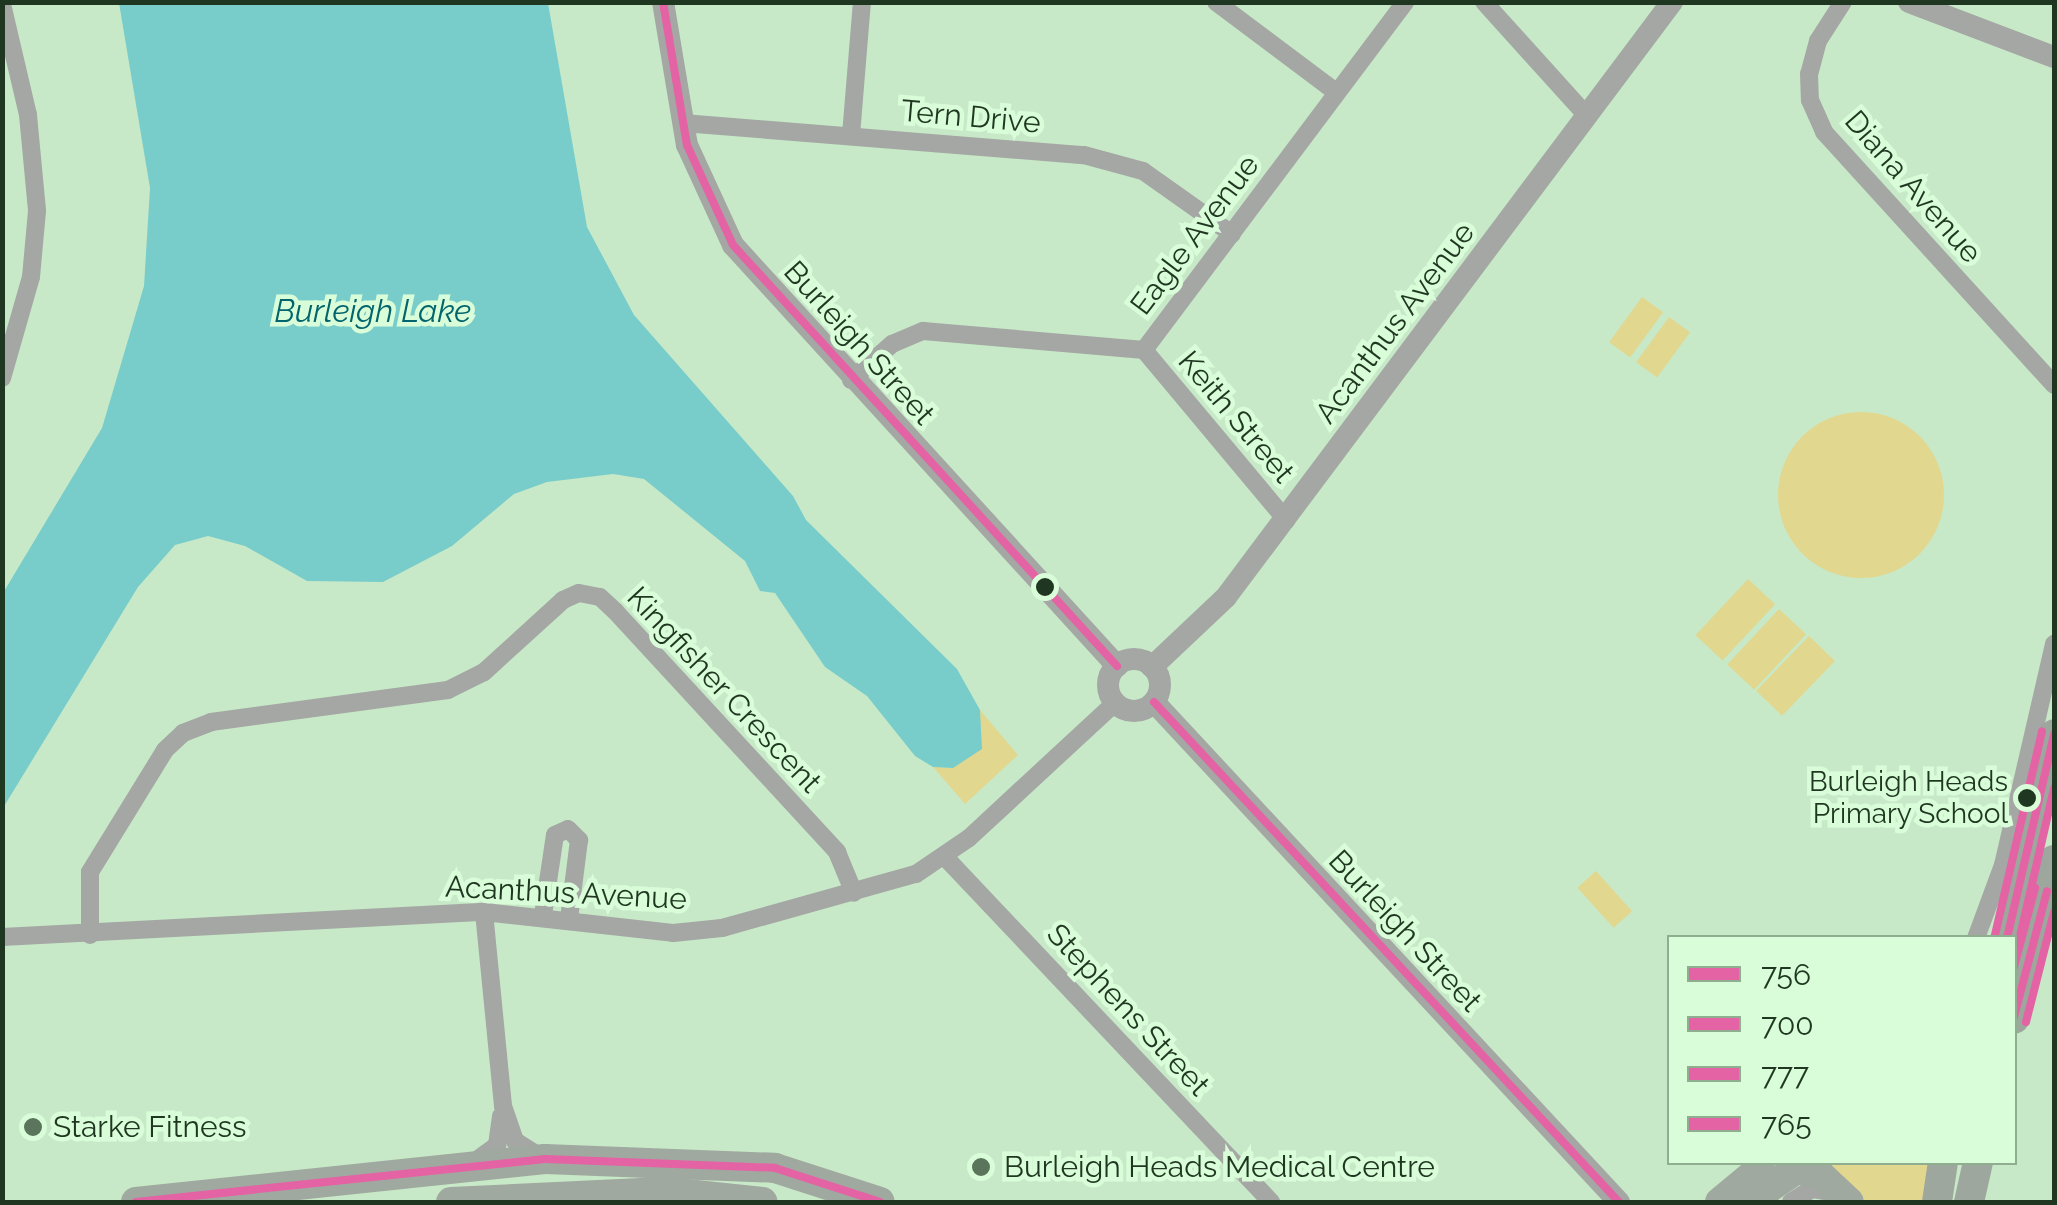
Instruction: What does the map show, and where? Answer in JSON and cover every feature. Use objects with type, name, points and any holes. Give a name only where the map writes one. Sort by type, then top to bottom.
[{"type":"highway","points":[[2009,935],[2054,734]]},
{"type":"highway","points":[[2017,1008],[2054,860]]},
{"type":"highway","points":[[1937,1202],[1943,1165]]},
{"type":"highway","points":[[1969,1202],[1977,1165]]},
{"type":"main road","points":[[136,1202],[545,1159],[775,1168],[880,1202]]},
{"type":"main road","points":[[1720,1202],[1788,1165]]},
{"type":"main road","points":[[1748,1202],[1789,1165]]},
{"type":"main road","points":[[1793,1165],[1818,1174],[1848,1202]]},
{"type":"main road","points":[[451,1202],[678,1192],[762,1202]]},
{"type":"street","name":"Burleigh Street","points":[[663,2],[683,123],[704,192],[733,246],[851,380],[1117,666]]},
{"type":"street","points":[[850,135],[862,2]]},
{"type":"street","points":[[1216,2],[1336,92]]},
{"type":"street","name":"Eagle Avenue","points":[[851,380],[892,344],[923,332],[1144,350],[1405,2]]},
{"type":"street","points":[[1484,2],[1588,116]]},
{"type":"street","name":"Acanthus Avenue","points":[[1152,667],[1226,597],[1672,2]]},
{"type":"street","name":"Diana Avenue","points":[[1843,2],[1818,41],[1808,74],[1810,100],[1824,132],[2054,385]]},
{"type":"street","points":[[1909,2],[2054,57]]},
{"type":"street","points":[[2,4],[28,115],[37,211],[32,277],[2,378]]},
{"type":"street","name":"Tern Drive","points":[[683,123],[850,135],[1122,163],[1178,192],[1232,234]]},
{"type":"street","name":"Keith Street","points":[[1144,350],[1286,520]]},
{"type":"street","name":"Kingfisher Crescent","points":[[90,936],[90,872],[166,750],[183,733],[211,722],[459,686],[579,593],[600,598],[614,610],[824,837],[848,869],[854,893]]},
{"type":"street","points":[[1991,935],[2054,644]]},
{"type":"street","points":[[1138,660],[1152,667],[1160,688],[1154,702],[1139,711],[1115,703],[1109,680],[1117,666],[1138,660]]},
{"type":"street","name":"Burleigh Street","points":[[1154,702],[1613,1199]]},
{"type":"street","name":"Acanthus Avenue","points":[[2,937],[90,936],[484,912],[543,915],[673,933],[722,928],[916,874],[944,856],[1115,703]]},
{"type":"street","points":[[543,915],[556,835],[568,829],[579,840],[569,919]]},
{"type":"street","name":"Stephens Street","points":[[944,856],[1270,1202]]},
{"type":"street","points":[[1977,935],[2003,865]]},
{"type":"street","points":[[484,912],[503,1106],[515,1142],[545,1159]]},
{"type":"street","points":[[468,1165],[497,1145],[503,1106]]},
{"type":"street","points":[[1791,1202],[1818,1188],[1848,1202]]},
{"type":"shaded area","points":[[1642,297],[1663,312],[1630,358],[1609,342]]},
{"type":"shaded area","points":[[1669,317],[1690,332],[1657,378],[1636,362]]},
{"type":"shaded area","points":[[1861,412],[1893,419],[1919,437],[1937,463],[1944,495],[1937,527],[1919,553],[1893,571],[1861,578],[1829,571],[1803,553],[1785,527],[1778,495],[1785,463],[1803,437],[1829,419]]},
{"type":"shaded area","points":[[1748,579],[1775,604],[1723,661],[1695,635]]},
{"type":"shaded area","points":[[1779,609],[1806,634],[1754,690],[1727,665]]},
{"type":"shaded area","points":[[1809,636],[1835,661],[1782,716],[1756,691]]},
{"type":"shaded area","points":[[980,710],[1018,755],[965,804],[933,767],[953,768],[980,726]]},
{"type":"shaded area","points":[[1596,871],[1632,911],[1614,928],[1577,888]]},
{"type":"shaded area","points":[[1930,1165],[1924,1202],[1856,1202],[1824,1166]]},
{"type":"water","name":"Burleigh Lake","points":[[119,3],[548,3],[587,227],[634,315],[793,496],[806,520],[957,669],[980,710],[982,749],[953,768],[933,767],[915,756],[867,696],[825,667],[775,593],[760,591],[745,561],[644,479],[613,474],[547,482],[514,494],[452,546],[383,582],[307,581],[245,546],[208,536],[175,545],[138,587],[3,808],[3,593],[102,428],[144,286],[150,188]]},
{"type":"transit line","name":"756","points":[[663,2],[687,145],[733,245],[1117,666]]},
{"type":"transit line","name":"756","points":[[1154,702],[1619,1202]]},
{"type":"transit line","name":"765","points":[[1995,935],[2042,731]]},
{"type":"transit line","name":"700","points":[[2008,935],[2054,734]]},
{"type":"transit line","name":"777","points":[[2019,941],[2054,788]]},
{"type":"transit line","name":"765","points":[[2017,956],[2035,888]]},
{"type":"transit line","name":"700","points":[[2017,1006],[2047,891]]},
{"type":"transit line","name":"777","points":[[2026,1022],[2054,912]]},
{"type":"transit line","name":"756","points":[[136,1202],[545,1159],[775,1168],[880,1202]]},
{"type":"place","name":"Burleigh Heads Primary School","points":[[2027,798]]},
{"type":"place","name":"Starke Fitness","points":[[33,1127]]},
{"type":"place","name":"Burleigh Heads Medical Centre","points":[[981,1167]]}]
